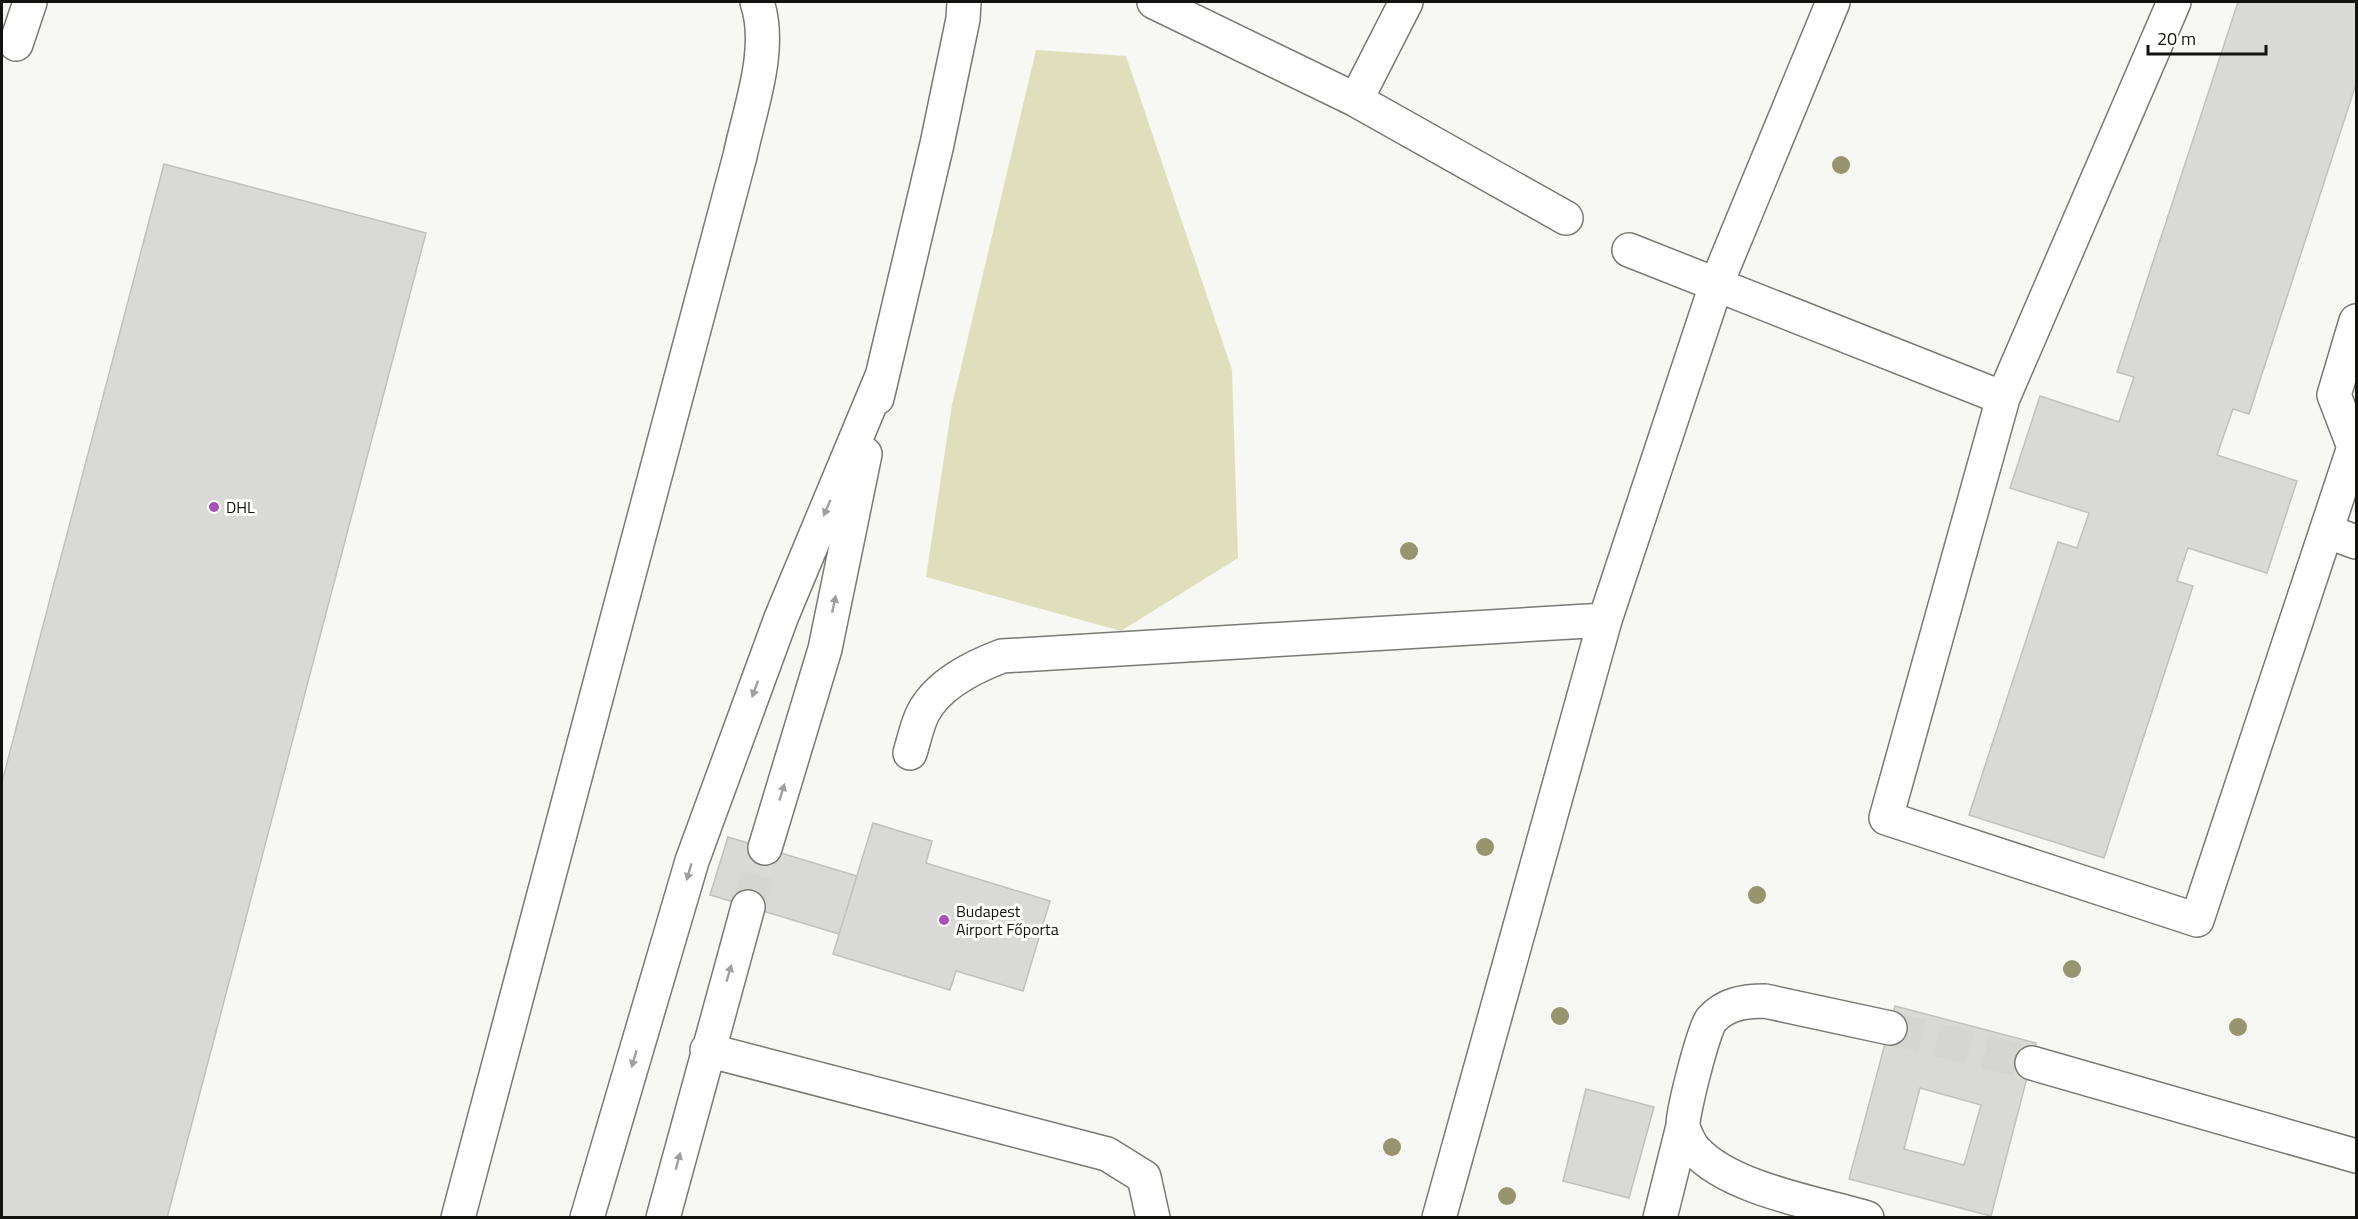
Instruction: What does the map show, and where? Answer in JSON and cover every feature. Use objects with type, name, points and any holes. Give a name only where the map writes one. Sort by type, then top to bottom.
[{"type":"lane","points":[[16,44],[30,2]]},
{"type":"lane","points":[[458,1218],[740,156],[762,44],[762,15],[757,2]]},
{"type":"lane","points":[[765,848],[825,649],[882,376],[937,144],[963,19],[964,2]]},
{"type":"lane","points":[[1154,2],[1356,100],[1566,218]]},
{"type":"lane","points":[[1356,100],[1406,2]]},
{"type":"lane","points":[[1439,1218],[1605,620],[1716,285],[1833,2]]},
{"type":"lane","points":[[2174,2],[2003,398],[1886,818],[2197,920],[2354,447],[2334,395],[2356,321]]},
{"type":"lane","points":[[1629,250],[2003,398]]},
{"type":"lane","points":[[587,1218],[692,861],[781,618],[882,376]]},
{"type":"lane","points":[[2326,531],[2356,542]]},
{"type":"lane","points":[[910,753],[923,712],[944,688],[977,665],[1002,656],[1605,620]]},
{"type":"lane","points":[[663,1218],[706,1050],[748,907]]},
{"type":"lane","points":[[1660,1218],[1702,1036],[1710,1021],[1729,1006],[1748,1001],[1765,1001],[1890,1028]]},
{"type":"lane","points":[[706,1050],[1107,1154],[1144,1177],[1153,1218]]},
{"type":"lane","points":[[2032,1063],[2356,1156]]},
{"type":"lane","points":[[1683,1126],[1694,1149],[1719,1171],[1745,1182],[1867,1218]]},
{"type":"green space","points":[[1036,50],[1126,56],[1232,370],[1238,558],[1121,631],[926,577],[952,405]]},
{"type":"building","points":[[2238,2],[2356,2],[2356,84],[2249,414],[2233,409],[2217,455],[2297,481],[2267,573],[2188,548],[2177,581],[2193,586],[2104,858],[1969,815],[2058,542],[2077,548],[2089,513],[2010,488],[2040,396],[2119,422],[2134,377],[2117,372]]},
{"type":"building","name":"DHL","points":[[164,164],[426,233],[167,1218],[2,1218],[2,782]]},
{"type":"building","name":"Budapest Airport Főporta","points":[[873,823],[932,841],[926,863],[1050,901],[1023,991],[956,971],[950,990],[833,954]]},
{"type":"building","points":[[728,837],[857,876],[839,934],[710,895]]},
{"type":"building","points":[[1895,1006],[2036,1043],[1991,1216],[1849,1179]],"holes":[[[1920,1088],[1981,1105],[1964,1165],[1904,1149]]]},
{"type":"building","points":[[1586,1089],[1654,1107],[1629,1198],[1563,1181]]},
{"type":"tunnel","points":[[748,907],[765,848]]},
{"type":"tunnel","points":[[1890,1028],[2032,1063]]},
{"type":"place","name":"DHL","points":[[214,507]]},
{"type":"place","name":"Budapest Airport Főporta","points":[[944,920]]}]
